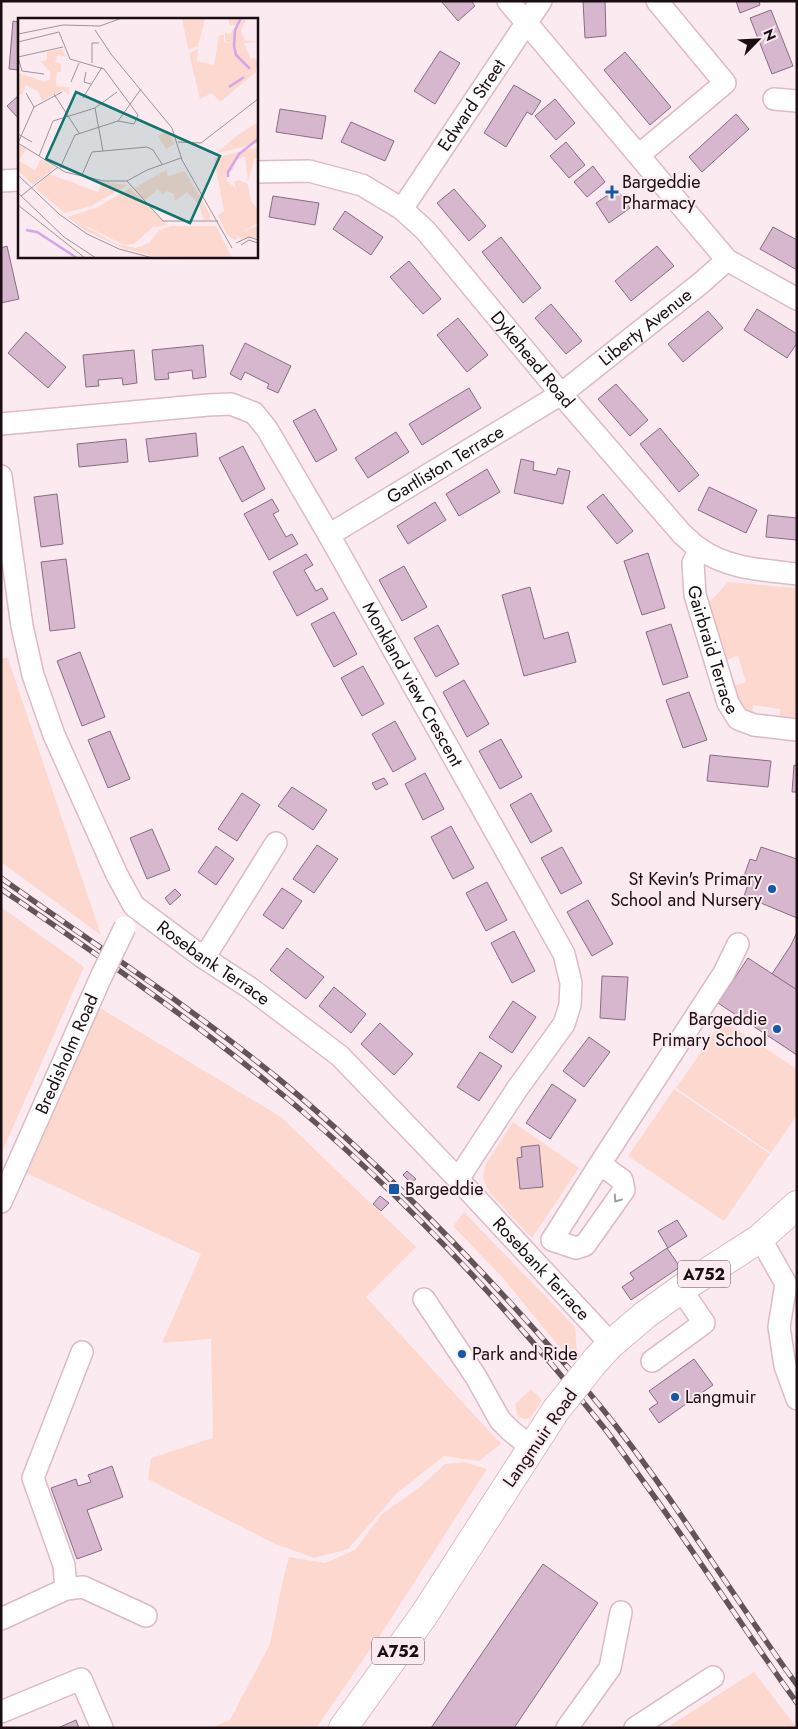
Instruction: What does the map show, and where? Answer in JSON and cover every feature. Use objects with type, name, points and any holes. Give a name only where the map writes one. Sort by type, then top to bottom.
[{"type":"main road","name":"Langmuir Road","points":[[343,1728],[424,1615],[556,1410],[603,1352],[645,1315],[681,1289],[759,1239],[797,1205]]},
{"type":"street","points":[[508,1],[727,260],[797,299]]},
{"type":"street","name":"Edward Street","points":[[402,209],[542,1]]},
{"type":"street","points":[[639,155],[725,83],[657,1]]},
{"type":"street","points":[[774,99],[797,101]]},
{"type":"street","name":"Dykehead Road","points":[[258,172],[308,171],[362,185],[402,209],[426,232],[677,529],[700,549],[722,561],[744,568],[797,574]]},
{"type":"street","points":[[1,181],[18,180]]},
{"type":"street","name":"Liberty Avenue","points":[[562,394],[727,260]]},
{"type":"street","name":"Gartliston Terrace","points":[[329,535],[562,394]]},
{"type":"street","name":"Monkland view Crescent","points":[[1,424],[231,404],[254,414],[267,429],[329,535],[564,954],[571,983],[570,1005],[564,1024],[517,1089],[458,1179]]},
{"type":"street","name":"Rosebank Terrace","points":[[1,476],[22,626],[33,675],[54,735],[117,875],[134,906],[204,958],[250,988],[340,1056],[540,1266],[603,1352]]},
{"type":"street","name":"Gairbraid Terrace","points":[[700,549],[693,564],[695,595],[728,703],[738,719],[754,725],[797,730]]},
{"type":"street","points":[[204,958],[276,843]]},
{"type":"street","name":"Bredisholm Road","points":[[1,1202],[134,906]]},
{"type":"street","points":[[540,1266],[546,1249],[724,973],[738,944]]},
{"type":"street","points":[[552,1240],[576,1248],[585,1245],[624,1190],[622,1180],[600,1164]]},
{"type":"street","points":[[759,1239],[786,1284],[779,1327],[785,1366],[797,1399]]},
{"type":"street","points":[[652,1362],[704,1323],[681,1289]]},
{"type":"street","points":[[424,1299],[476,1377],[500,1420],[511,1432],[531,1447]]},
{"type":"street","points":[[66,1589],[64,1565],[33,1478],[82,1352]]},
{"type":"street","points":[[1,1619],[66,1589],[83,1587],[146,1616]]},
{"type":"street","points":[[567,1728],[610,1668],[621,1612]]},
{"type":"street","points":[[636,1728],[713,1677]]},
{"type":"street","points":[[1,1712],[81,1679],[102,1728]]},
{"type":"shaded area","points":[[728,582],[797,588],[797,726],[779,724],[780,709],[753,705],[752,721],[731,687],[746,682],[738,656],[722,661],[706,606]]},
{"type":"shaded area","points":[[1,658],[8,658],[101,935],[1,862]]},
{"type":"shaded area","points":[[1,907],[84,967],[1,1154]]},
{"type":"shaded area","points":[[100,1008],[281,1117],[416,1247],[366,1297],[501,1444],[479,1461],[444,1456],[397,1493],[348,1549],[314,1558],[275,1544],[148,1479],[151,1458],[213,1438],[211,1339],[162,1343],[201,1254],[24,1172]]},
{"type":"shaded area","points":[[723,1020],[797,1069],[797,1115],[771,1153],[676,1088]]},
{"type":"shaded area","points":[[674,1089],[770,1154],[724,1221],[628,1156]]},
{"type":"shaded area","points":[[513,1122],[579,1168],[532,1238],[490,1193],[483,1178],[485,1166]]},
{"type":"shaded area","points":[[464,1212],[575,1327],[577,1353],[571,1361],[502,1277],[453,1226]]},
{"type":"shaded area","points":[[531,1389],[541,1399],[541,1402],[530,1418],[518,1417],[515,1404]]},
{"type":"shaded area","points":[[464,1462],[487,1469],[383,1631],[316,1728],[211,1728],[230,1720],[270,1644],[289,1557],[325,1563],[355,1550],[382,1514],[420,1487],[445,1464]]},
{"type":"shaded area","points":[[754,1672],[797,1728],[666,1728]]},
{"type":"building","points":[[441,1],[471,1],[475,6],[458,21]]},
{"type":"building","points":[[583,1],[605,1],[606,36],[585,38]]},
{"type":"building","points":[[736,1],[759,1],[760,5],[740,13]]},
{"type":"building","points":[[771,10],[793,66],[772,74],[750,18]]},
{"type":"building","points":[[13,21],[18,22],[18,70],[9,69]]},
{"type":"building","points":[[440,51],[460,63],[435,104],[414,91]]},
{"type":"building","points":[[625,52],[671,107],[650,125],[604,70]]},
{"type":"building","points":[[514,85],[541,101],[532,115],[527,112],[506,147],[484,133]]},
{"type":"building","points":[[18,96],[18,118],[7,106]]},
{"type":"building","points":[[555,99],[575,123],[556,140],[535,116]]},
{"type":"building","points":[[280,109],[326,116],[322,139],[276,132]]},
{"type":"building","points":[[736,114],[749,129],[702,172],[689,157]]},
{"type":"building","points":[[351,122],[394,141],[385,161],[341,142]]},
{"type":"building","points":[[566,142],[585,165],[569,178],[550,156]]},
{"type":"building","points":[[593,166],[605,182],[587,197],[574,182]]},
{"type":"building","points":[[454,189],[486,226],[469,241],[437,203]]},
{"type":"building","points":[[617,189],[630,208],[609,223],[596,203]]},
{"type":"building","points":[[273,196],[319,203],[315,225],[269,217]]},
{"type":"building","points":[[345,211],[383,237],[371,255],[333,229]]},
{"type":"building","points":[[773,227],[797,240],[797,270],[760,249]]},
{"type":"building","points":[[501,237],[541,288],[523,303],[482,252]]},
{"type":"building","points":[[7,246],[19,299],[1,303],[1,248]]},
{"type":"building","points":[[657,246],[674,266],[631,301],[615,281]]},
{"type":"building","points":[[409,261],[441,299],[423,314],[390,277]]},
{"type":"building","points":[[551,304],[582,341],[566,354],[535,318]]},
{"type":"building","points":[[757,309],[797,334],[797,343],[787,358],[744,330]]},
{"type":"building","points":[[708,311],[723,328],[683,362],[668,344]]},
{"type":"building","points":[[458,318],[488,355],[467,372],[437,335]]},
{"type":"building","points":[[26,332],[66,367],[48,388],[8,353]]},
{"type":"building","points":[[245,343],[291,366],[278,393],[267,388],[269,384],[245,372],[241,380],[230,374]]},
{"type":"building","points":[[203,345],[206,377],[193,379],[192,370],[168,373],[169,379],[155,380],[152,350]]},
{"type":"building","points":[[134,350],[137,383],[123,385],[122,378],[98,380],[99,386],[86,387],[83,355]]},
{"type":"building","points":[[616,384],[648,420],[630,436],[598,399]]},
{"type":"building","points":[[469,388],[481,408],[422,445],[409,424]]},
{"type":"building","points":[[315,409],[337,450],[316,462],[293,421]]},
{"type":"building","points":[[660,428],[699,475],[679,492],[640,444]]},
{"type":"building","points":[[396,432],[409,452],[368,478],[355,458]]},
{"type":"building","points":[[196,433],[198,456],[149,462],[146,439]]},
{"type":"building","points":[[126,439],[128,462],[79,467],[77,444]]},
{"type":"building","points":[[243,446],[265,489],[242,502],[219,458]]},
{"type":"building","points":[[521,459],[534,462],[533,470],[556,475],[558,468],[570,471],[563,504],[514,493]]},
{"type":"building","points":[[487,469],[500,492],[459,516],[446,494]]},
{"type":"building","points":[[709,487],[757,510],[746,533],[698,510]]},
{"type":"building","points":[[57,494],[63,544],[41,547],[34,497]]},
{"type":"building","points":[[603,494],[633,531],[617,544],[587,507]]},
{"type":"building","points":[[272,499],[279,511],[273,514],[286,537],[292,534],[298,544],[269,560],[244,514]]},
{"type":"building","points":[[435,502],[446,520],[408,544],[397,526]]},
{"type":"building","points":[[768,515],[797,518],[797,540],[766,537]]},
{"type":"building","points":[[648,553],[665,608],[642,615],[624,561]]},
{"type":"building","points":[[306,554],[313,565],[304,570],[316,591],[322,588],[328,599],[297,616],[273,572]]},
{"type":"building","points":[[66,559],[75,628],[50,631],[41,562]]},
{"type":"building","points":[[404,566],[427,607],[402,621],[379,580]]},
{"type":"building","points":[[530,587],[544,639],[568,632],[576,662],[524,676],[502,595]]},
{"type":"building","points":[[334,612],[357,654],[334,667],[311,624]]},
{"type":"building","points":[[671,624],[688,677],[663,685],[646,632]]},
{"type":"building","points":[[438,625],[459,664],[436,677],[414,638]]},
{"type":"building","points":[[80,652],[105,717],[82,726],[57,661]]},
{"type":"building","points":[[363,666],[384,704],[362,716],[341,678]]},
{"type":"building","points":[[464,680],[489,724],[467,737],[443,692]]},
{"type":"building","points":[[689,692],[707,740],[683,748],[666,700]]},
{"type":"building","points":[[395,721],[416,759],[393,772],[372,734]]},
{"type":"building","points":[[110,731],[130,779],[108,788],[88,740]]},
{"type":"building","points":[[501,739],[522,777],[500,789],[479,751]]},
{"type":"building","points":[[710,755],[771,761],[768,787],[707,781]]},
{"type":"building","points":[[794,765],[797,766],[797,792],[792,792]]},
{"type":"building","points":[[425,773],[444,809],[423,820],[405,784]]},
{"type":"building","points":[[384,778],[388,784],[376,790],[372,783]]},
{"type":"building","points":[[292,787],[327,810],[313,830],[278,806]]},
{"type":"building","points":[[242,793],[260,805],[237,841],[218,829]]},
{"type":"building","points":[[531,793],[552,831],[531,843],[510,805]]},
{"type":"building","points":[[451,826],[474,868],[453,879],[431,837]]},
{"type":"building","points":[[152,829],[170,870],[147,879],[130,838]]},
{"type":"building","points":[[317,845],[338,859],[314,893],[293,879]]},
{"type":"building","points":[[216,846],[234,859],[216,885],[198,872]]},
{"type":"building","points":[[562,847],[582,883],[561,894],[541,858]]},
{"type":"building","name":"St Kevin's Primary School and Nursery","points":[[761,847],[797,859],[797,918],[744,896],[749,882],[743,879],[750,859],[756,861]]},
{"type":"building","points":[[487,882],[507,920],[486,931],[466,893]]},
{"type":"building","points":[[282,888],[302,901],[283,929],[263,915]]},
{"type":"building","points":[[175,889],[181,895],[170,905],[165,898]]},
{"type":"building","points":[[588,900],[613,944],[592,956],[567,912]]},
{"type":"building","points":[[514,931],[535,971],[512,983],[491,943]]},
{"type":"building","name":"St Kevin's Primary School and Nursery","points":[[797,932],[797,990],[772,974]]},
{"type":"building","points":[[287,948],[324,977],[306,999],[270,970]]},
{"type":"building","name":"Bargeddie Primary School","points":[[748,958],[797,990],[797,1055],[718,1003]]},
{"type":"building","points":[[602,976],[628,977],[625,1020],[600,1018]]},
{"type":"building","points":[[334,987],[366,1014],[351,1033],[319,1006]]},
{"type":"building","points":[[513,1001],[536,1017],[512,1053],[489,1037]]},
{"type":"building","points":[[380,1023],[413,1054],[394,1075],[361,1044]]},
{"type":"building","points":[[589,1037],[610,1052],[584,1087],[563,1071]]},
{"type":"building","points":[[480,1052],[502,1066],[479,1101],[457,1087]]},
{"type":"building","points":[[552,1084],[576,1100],[550,1139],[526,1123]]},
{"type":"building","points":[[539,1145],[543,1187],[520,1189],[517,1158],[522,1157],[521,1147]]},
{"type":"building","points":[[407,1171],[416,1179],[411,1183],[403,1175]]},
{"type":"building","points":[[380,1196],[389,1203],[381,1211],[373,1204]]},
{"type":"building","points":[[677,1220],[687,1236],[668,1248],[658,1231]]},
{"type":"building","points":[[667,1248],[680,1267],[631,1300],[622,1287],[634,1279],[630,1273]]},
{"type":"building","name":"Langmuir","points":[[694,1359],[713,1385],[659,1423],[649,1409],[658,1403],[649,1391]]},
{"type":"building","points":[[112,1466],[123,1497],[87,1510],[102,1550],[77,1559],[51,1488],[76,1479],[78,1486],[91,1482],[88,1475]]},
{"type":"building","points":[[543,1564],[598,1603],[514,1728],[431,1728]]},
{"type":"building","points":[[76,1720],[79,1728],[58,1728]]},
{"type":"railway","points":[[1,878],[246,1053],[325,1118],[411,1199],[536,1331],[616,1426],[640,1457],[797,1685]]},
{"type":"railway","points":[[1,889],[139,984],[272,1086],[362,1165],[448,1248],[528,1337],[605,1429],[665,1512],[797,1703]]},
{"type":"place","name":"Bargeddie Pharmacy","points":[[612,192]]},
{"type":"place","name":"St Kevin's Primary School and Nursery","points":[[772,889]]},
{"type":"place","name":"Bargeddie Primary School","points":[[777,1029]]},
{"type":"place","name":"Bargeddie","points":[[394,1189]]},
{"type":"place","name":"Park and Ride","points":[[462,1354]]},
{"type":"place","name":"Langmuir","points":[[675,1397]]}]
